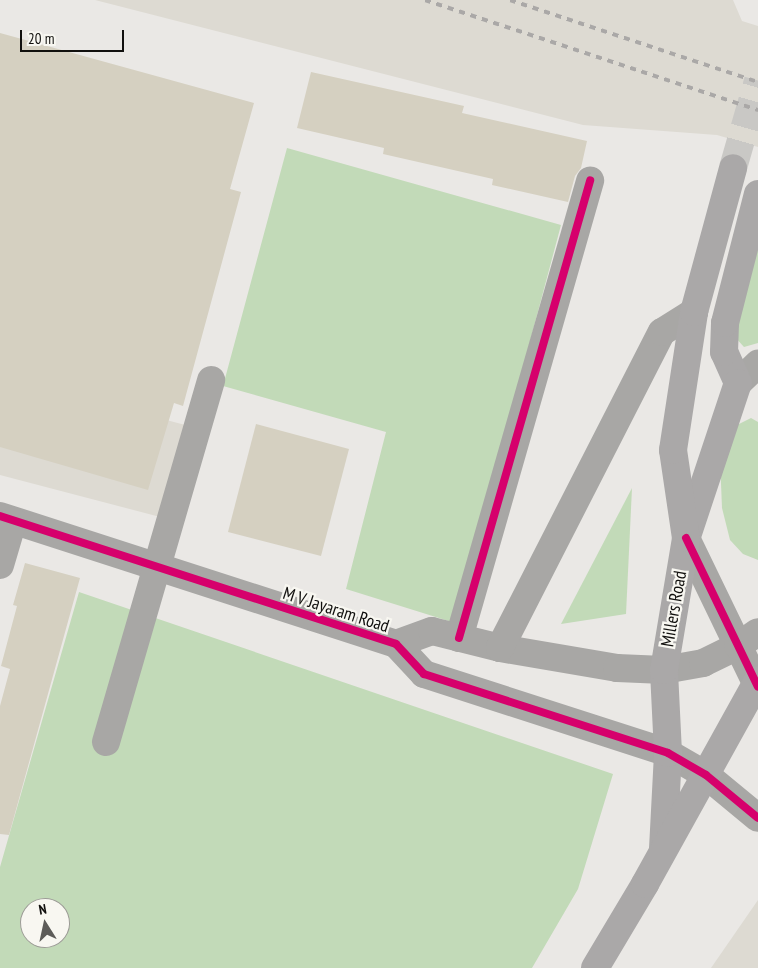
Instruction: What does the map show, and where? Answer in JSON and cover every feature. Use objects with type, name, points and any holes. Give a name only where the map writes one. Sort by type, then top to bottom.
[{"type":"main road","name":"Millers Road","points":[[663,849],[668,753],[664,670],[686,538],[673,450],[694,312],[734,168]]},
{"type":"main road","points":[[686,538],[748,383],[724,352],[725,323],[758,194]]},
{"type":"main road","name":"Millers Road","points":[[595,968],[645,884],[757,684]]},
{"type":"street","points":[[459,638],[590,180]]},
{"type":"street","points":[[500,648],[662,332],[694,312]]},
{"type":"street","points":[[748,383],[758,364]]},
{"type":"street","points":[[106,742],[211,380]]},
{"type":"street","points":[[0,565],[7,519]]},
{"type":"street","name":"M V Jayaram Road","points":[[7,519],[396,644],[424,674],[668,753],[706,775],[758,818]]},
{"type":"street","points":[[686,538],[748,639],[757,684]]},
{"type":"street","name":"M V Jayaram Road","points":[[396,644],[432,631],[500,648],[617,668],[664,670],[703,663],[748,639]]},
{"type":"shaded area","points":[[95,0],[733,0],[742,21],[758,26],[758,147],[717,135],[583,125]]},
{"type":"shaded area","points":[[0,376],[189,426],[164,518],[0,475]]},
{"type":"shaded area","points":[[758,900],[758,968],[711,968]]},
{"type":"green space","points":[[287,148],[561,225],[455,623],[346,589],[386,432],[223,386]]},
{"type":"green space","points":[[758,248],[758,343],[744,347],[734,336]]},
{"type":"green space","points":[[751,418],[758,422],[758,560],[743,554],[730,540],[722,508],[720,459],[735,426]]},
{"type":"green space","points":[[632,488],[626,614],[561,624]]},
{"type":"green space","points":[[79,592],[613,774],[578,889],[532,968],[0,968],[0,867]]},
{"type":"building","points":[[0,33],[254,103],[230,189],[241,192],[183,406],[174,403],[148,490],[0,447]]},
{"type":"building","points":[[311,72],[464,106],[462,113],[587,141],[581,168],[575,176],[568,202],[492,185],[493,179],[383,154],[384,148],[297,128]]},
{"type":"building","points":[[256,424],[349,449],[321,556],[228,532]]},
{"type":"building","points":[[25,563],[80,578],[9,835],[0,834],[0,706],[10,669],[1,666],[17,606],[13,605]]},
{"type":"tunnel","points":[[733,168],[758,81]]},
{"type":"railway","points":[[425,0],[758,110]]},
{"type":"railway","points":[[510,0],[758,82]]},
{"type":"cycle path","points":[[459,638],[590,180]]},
{"type":"cycle path","points":[[0,516],[396,644],[424,674],[668,753],[706,775],[758,818]]},
{"type":"cycle path","points":[[686,538],[758,687]]}]
